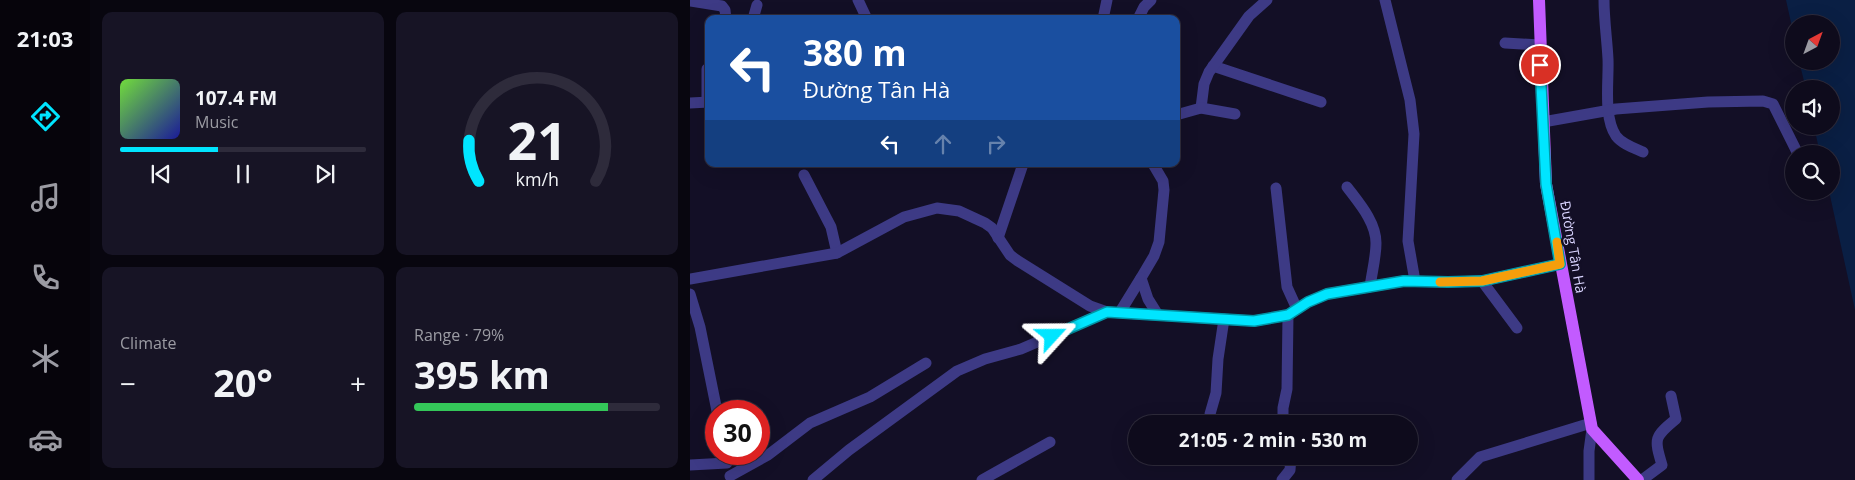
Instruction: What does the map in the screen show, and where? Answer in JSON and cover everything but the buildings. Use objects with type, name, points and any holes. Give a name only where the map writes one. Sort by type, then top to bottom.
[{"type":"main road","name":"Đường Tân Hà","points":[[1539,0],[1539,45],[1546,184],[1591,426]]},
{"type":"main road","points":[[1591,426],[1638,480]]},
{"type":"street","points":[[858,0],[865,15]]},
{"type":"street","points":[[1104,15],[1107,0]]},
{"type":"street","points":[[1140,15],[1144,7],[1151,0]]},
{"type":"street","points":[[1201,108],[1204,84],[1213,66],[1249,16],[1267,0]]},
{"type":"street","points":[[1385,0],[1410,100],[1414,134],[1408,241],[1415,280]]},
{"type":"street","points":[[1604,0],[1608,58],[1608,110],[1615,134],[1630,146],[1643,152]]},
{"type":"street","points":[[690,1],[722,6],[726,15]]},
{"type":"street","points":[[754,15],[757,5]]},
{"type":"street","points":[[1505,43],[1539,45]]},
{"type":"street","points":[[1213,66],[1321,102]]},
{"type":"street","points":[[1543,122],[1608,110],[1708,102],[1763,101],[1773,104],[1776,108],[1794,145]]},
{"type":"street","points":[[690,103],[705,102]]},
{"type":"street","points":[[1180,115],[1201,108],[1235,114]]},
{"type":"street","points":[[998,238],[1021,167]]},
{"type":"street","points":[[1120,312],[1154,256],[1159,242],[1164,190],[1163,181],[1155,167]]},
{"type":"street","points":[[804,176],[831,227],[838,253]]},
{"type":"street","points":[[1347,187],[1370,221],[1374,231],[1376,242],[1370,287]]},
{"type":"street","points":[[1276,188],[1287,287],[1292,312],[1288,389],[1283,408],[1283,415]]},
{"type":"street","points":[[690,279],[838,253],[904,217],[937,208],[959,211],[985,223],[992,228],[1010,255],[1018,261],[1090,306],[1107,312],[1254,321],[1292,312],[1317,297],[1327,294],[1415,280],[1448,282],[1482,281],[1560,264]]},
{"type":"street","points":[[1141,278],[1148,299],[1158,315]]},
{"type":"street","points":[[1482,281],[1517,328]]},
{"type":"street","points":[[690,294],[700,327],[715,400]]},
{"type":"street","points":[[814,480],[857,444],[957,371],[985,359],[1021,349],[1107,312]]},
{"type":"street","points":[[1210,414],[1216,393],[1218,359],[1224,319]]},
{"type":"street","points":[[727,465],[730,478],[768,455],[810,423],[870,397],[926,363]]},
{"type":"street","points":[[1642,480],[1662,465],[1656,444],[1661,431],[1676,419],[1670,396]]},
{"type":"street","points":[[1457,480],[1480,457],[1591,426],[1589,480]]},
{"type":"street","points":[[984,479],[1050,442]]},
{"type":"street","points":[[690,465],[705,462]]},
{"type":"street","points":[[1282,480],[1290,470],[1291,465]]},
{"type":"water","points":[[1786,0],[1855,0],[1855,310],[1831,200],[1840,200],[1840,145],[1818,145],[1816,135],[1840,135],[1840,80],[1804,80],[1801,70],[1840,70],[1840,15],[1789,15]]},
{"type":"slow traffic","points":[[1440,282],[1482,281],[1560,264],[1557,242]]},
{"type":"route","points":[[1052,336],[1107,312],[1254,321],[1288,315],[1317,297],[1327,294],[1415,280],[1431,282],[1482,281],[1560,264],[1546,184],[1540,65]]}]
